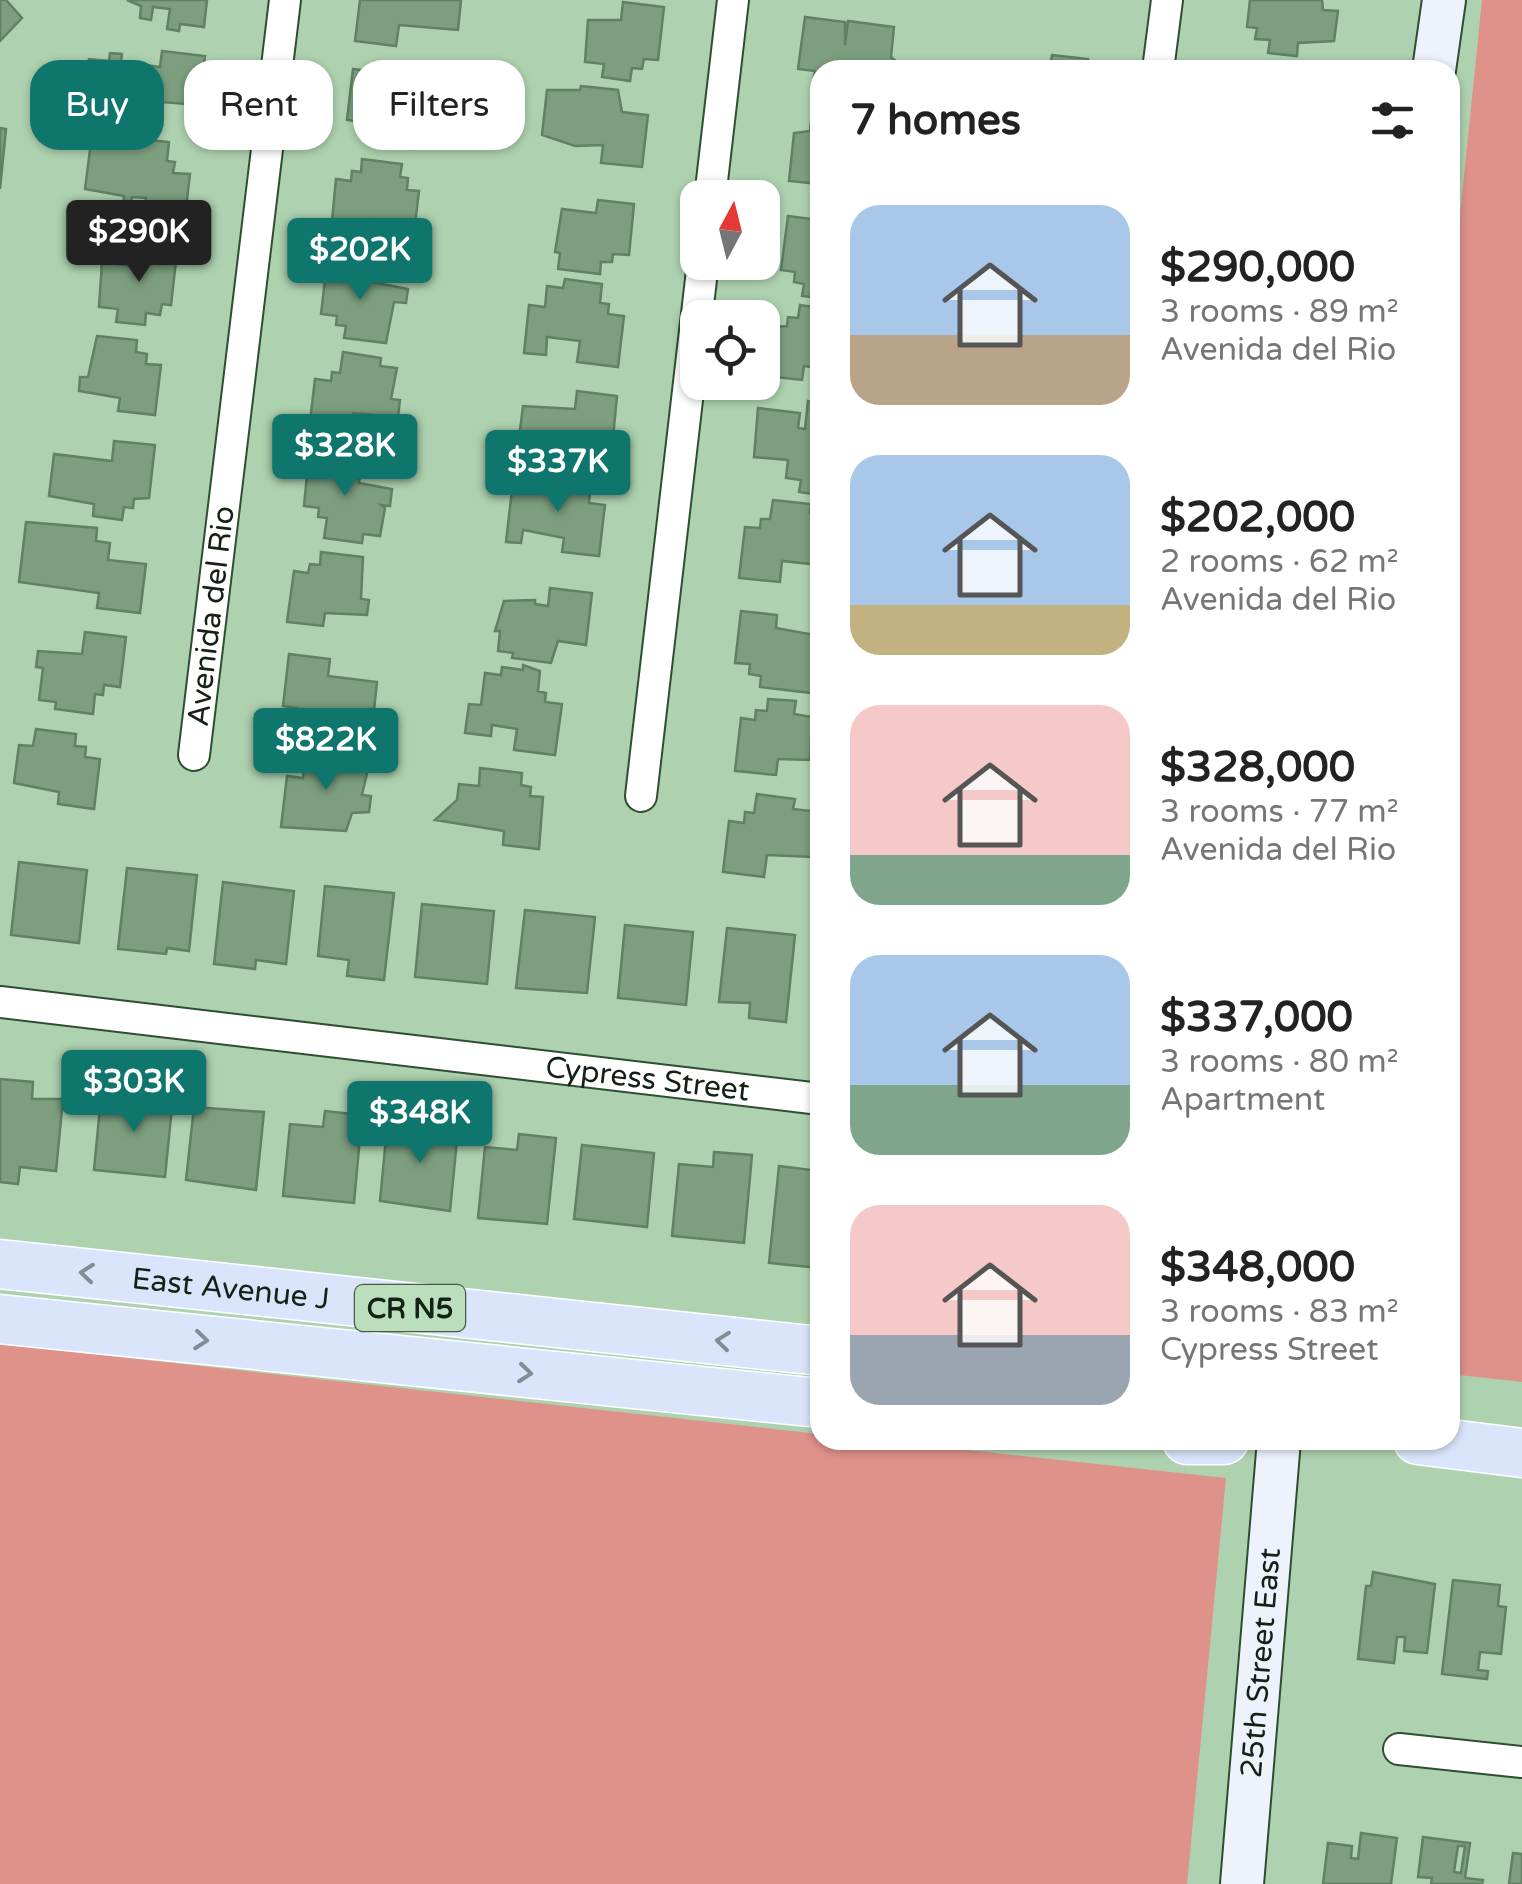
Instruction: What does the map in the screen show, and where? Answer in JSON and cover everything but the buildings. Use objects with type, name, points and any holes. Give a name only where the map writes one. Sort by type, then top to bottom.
[{"type":"main road","name":"East Avenue J","points":[[0,1264],[810,1350]]},
{"type":"main road","name":"East Avenue J","points":[[0,1319],[810,1402]]},
{"type":"main road","points":[[1460,1445],[1522,1453]]},
{"type":"street","name":"Avenida del Rio","points":[[194,754],[285,0]]},
{"type":"street","points":[[712,180],[733,0]]},
{"type":"street","points":[[1159,60],[1167,0]]},
{"type":"street","points":[[1435,60],[1444,0]]},
{"type":"street","points":[[641,796],[700,280]]},
{"type":"street","name":"Cypress Street","points":[[0,1002],[810,1098]]},
{"type":"street","name":"25th Street East","points":[[1242,1884],[1278,1450]]},
{"type":"street","points":[[1399,1750],[1522,1762]]},
{"type":"shaded area","points":[[1482,0],[1522,0],[1522,1382],[1460,1375],[1460,215]]},
{"type":"shaded area","points":[[0,1344],[810,1433],[810,1450],[967,1450],[1226,1478],[1187,1884],[0,1884]]}]
